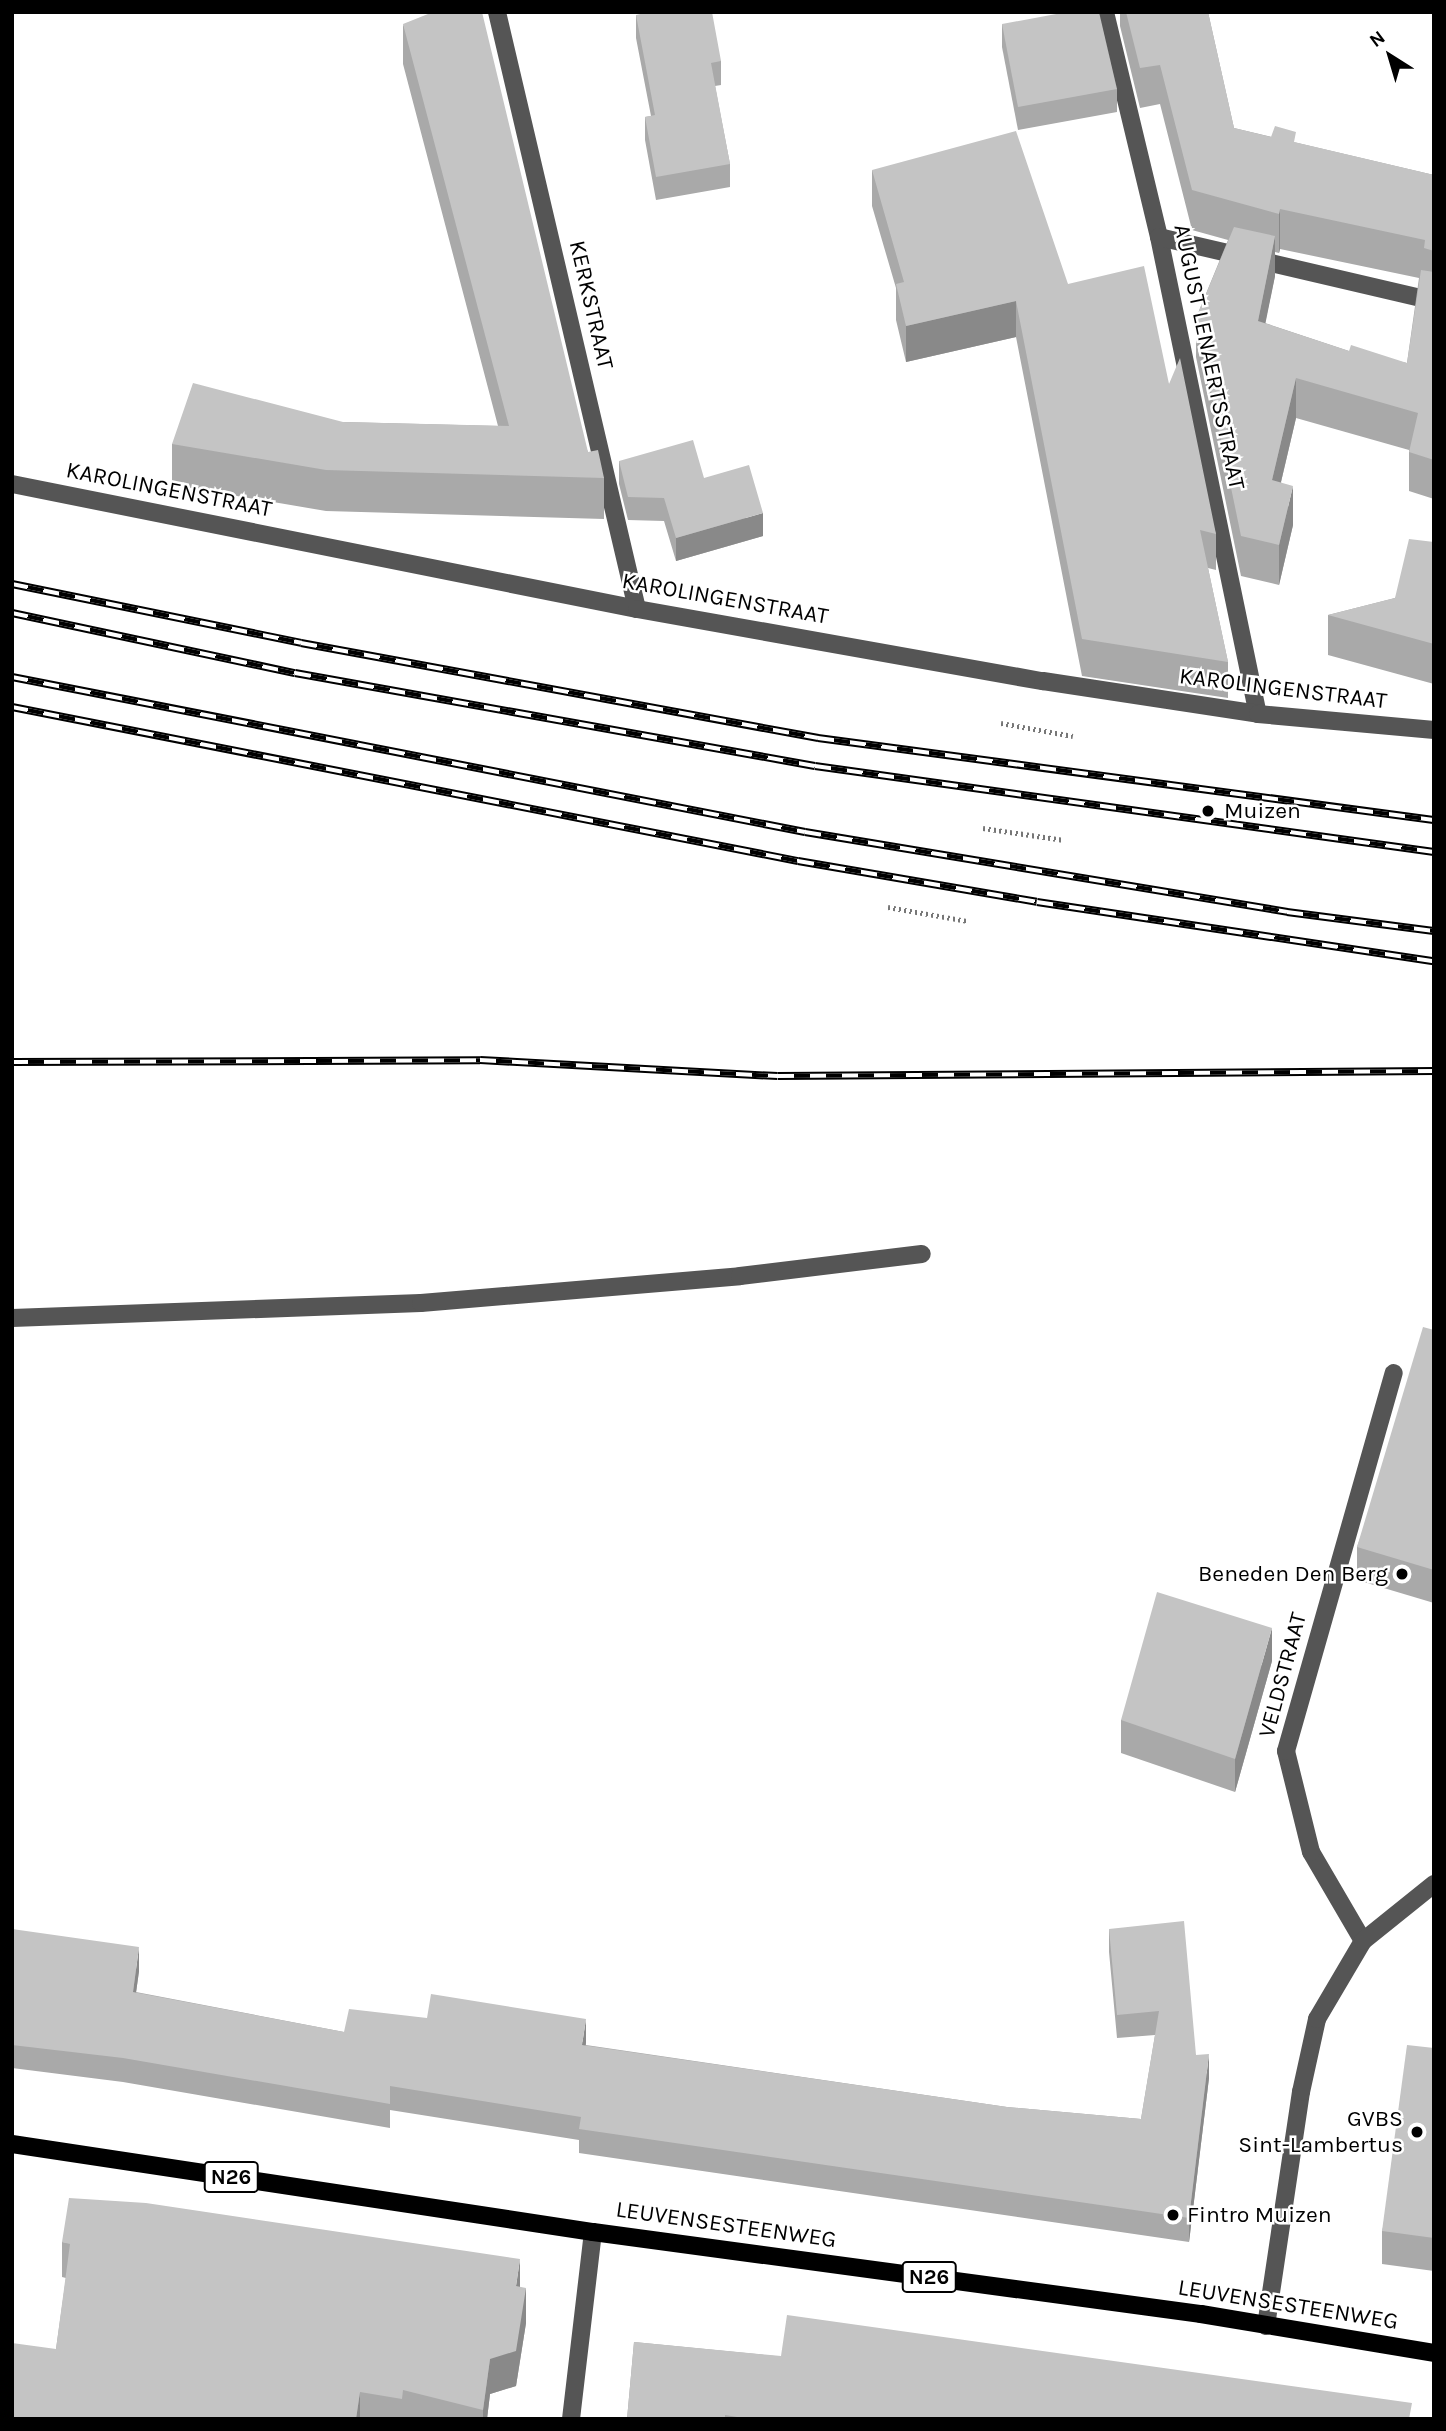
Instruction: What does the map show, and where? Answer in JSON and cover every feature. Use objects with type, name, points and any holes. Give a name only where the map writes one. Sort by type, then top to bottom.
[{"type":"main road","name":"LEUVENSESTEENWEG","points":[[12,2144],[593,2232],[1266,2326],[1434,2353]]},
{"type":"street","name":"KERKSTRAAT","points":[[497,12],[637,609]]},
{"type":"street","name":"AUGUST LENAERTSSTRAAT","points":[[1105,12],[1159,237],[1258,714]]},
{"type":"street","points":[[1159,237],[1434,302]]},
{"type":"street","name":"KAROLINGENSTRAAT","points":[[12,484],[637,609],[1043,681],[1258,714],[1434,730]]},
{"type":"street","points":[[12,1318],[421,1303],[740,1276],[922,1254]]},
{"type":"street","name":"VELDSTRAAT","points":[[1363,1941],[1311,1852],[1286,1751],[1394,1373]]},
{"type":"street","points":[[1266,2326],[1301,2092],[1317,2019],[1363,1941],[1432,1886]]},
{"type":"street","points":[[571,2419],[593,2232]]},
{"type":"path","points":[[1001,723],[1073,736]]},
{"type":"path","points":[[983,828],[1064,839]]},
{"type":"path","points":[[888,908],[967,921]]},
{"type":"building","points":[[433,12],[482,12],[588,452],[598,450],[604,478],[326,470],[172,444],[193,383],[343,422],[509,426],[403,24]]},
{"type":"building","points":[[649,12],[712,12],[721,61],[711,63],[730,164],[656,177],[645,117],[655,115],[636,15]]},
{"type":"building","points":[[1067,12],[1099,12],[1117,89],[1018,107],[1002,24]]},
{"type":"building","points":[[1126,12],[1208,12],[1234,128],[1271,137],[1275,126],[1296,132],[1294,142],[1434,175],[1434,251],[1424,248],[1425,240],[1280,209],[1279,214],[1192,190],[1160,65],[1140,68]]},
{"type":"building","points":[[1016,131],[1068,284],[1144,266],[1169,384],[1180,358],[1216,534],[1200,530],[1228,662],[1082,639],[1016,301],[906,326],[896,284],[904,282],[872,170]]},
{"type":"building","points":[[1234,227],[1275,236],[1258,321],[1349,351],[1351,345],[1407,363],[1421,270],[1434,272],[1434,460],[1409,452],[1418,413],[1296,378],[1272,480],[1293,486],[1279,545],[1241,536],[1196,318]]},
{"type":"building","points":[[693,440],[704,478],[749,465],[763,513],[676,538],[664,498],[628,497],[619,461]]},
{"type":"building","points":[[1409,539],[1434,542],[1434,644],[1328,615],[1395,598]]},
{"type":"building","points":[[1423,1327],[1434,1330],[1434,1570],[1357,1547]]},
{"type":"building","points":[[1157,1592],[1272,1628],[1235,1759],[1121,1720]]},
{"type":"building","points":[[1184,1921],[1196,2055],[1209,2054],[1189,2218],[579,2129],[581,2117],[390,2086],[390,2104],[123,2058],[12,2045],[12,1929],[139,1947],[133,1992],[344,2032],[349,2009],[427,2018],[431,1994],[586,2019],[582,2045],[1007,2107],[1141,2119],[1159,2011],[1117,2015],[1109,1929]]},
{"type":"building","name":"GVBS Sint-Lambertus","points":[[1407,2045],[1434,2048],[1434,2238],[1382,2231]]},
{"type":"building","points":[[69,2198],[146,2203],[520,2259],[516,2286],[526,2288],[516,2351],[490,2359],[483,2410],[403,2390],[402,2399],[360,2392],[356,2419],[12,2419],[12,2343],[56,2349],[70,2244],[62,2242]]},
{"type":"building","points":[[787,2315],[1412,2403],[1409,2419],[749,2419],[725,2415],[725,2419],[627,2419],[634,2342],[781,2356]]},
{"type":"railway","points":[[12,584],[301,643],[818,738],[1434,820]]},
{"type":"railway","points":[[12,613],[295,673],[815,766],[1434,852]]},
{"type":"railway","points":[[12,677],[805,832],[1287,912],[1434,931]]},
{"type":"railway","points":[[12,707],[798,861],[1037,902],[1434,961]]},
{"type":"railway","points":[[12,1062],[480,1060],[778,1076],[1434,1071]]},
{"type":"place","name":"Muizen","points":[[1208,811]]},
{"type":"place","name":"Beneden Den Berg","points":[[1402,1574]]},
{"type":"place","name":"GVBS Sint-Lambertus","points":[[1417,2132]]},
{"type":"place","name":"Fintro Muizen","points":[[1173,2215]]}]
